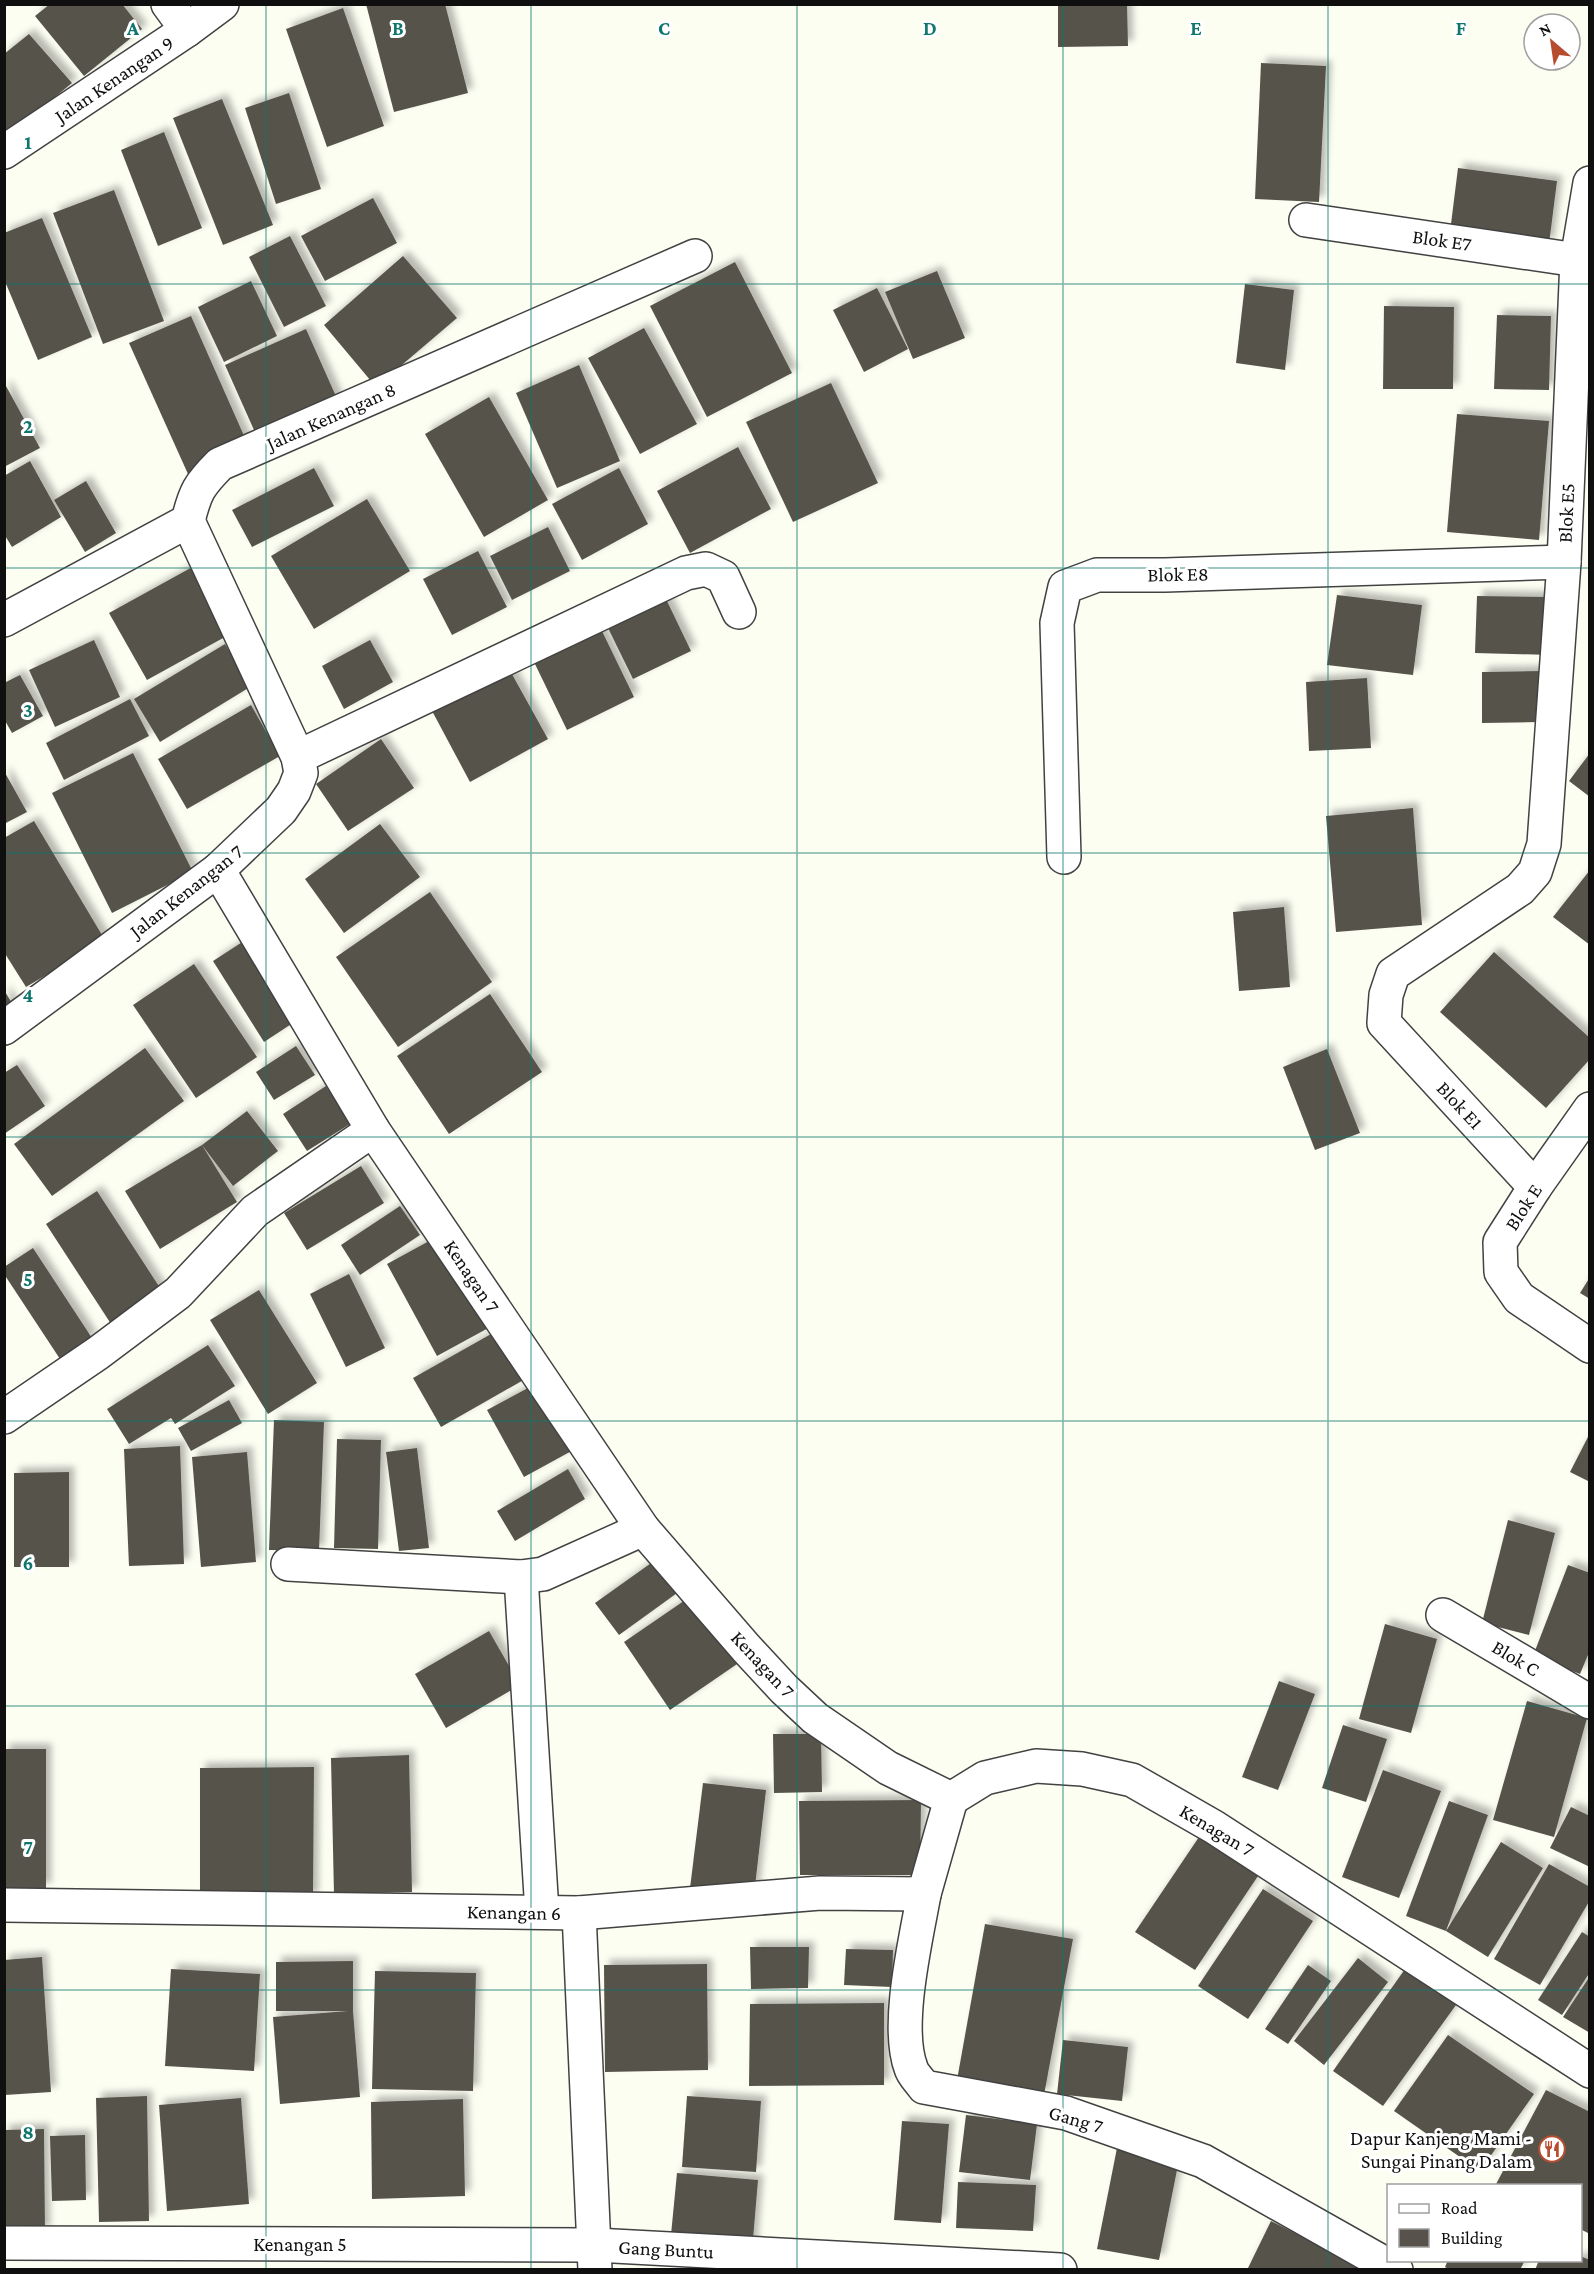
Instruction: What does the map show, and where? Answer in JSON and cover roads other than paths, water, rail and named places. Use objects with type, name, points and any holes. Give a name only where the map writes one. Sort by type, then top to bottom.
[{"type":"street","points":[[168,4],[187,30]]},
{"type":"street","name":"Jalan Kenangan 9","points":[[4,152],[187,30],[222,4]]},
{"type":"street","name":"Blok E5","points":[[1384,1023],[1386,995],[1393,974],[1520,889],[1535,872],[1544,844],[1564,562],[1577,260],[1590,183]]},
{"type":"street","name":"Blok E7","points":[[1306,220],[1577,260]]},
{"type":"street","name":"Jalan Kenangan 8","points":[[188,521],[193,499],[202,482],[220,464],[695,256]]},
{"type":"street","points":[[4,621],[188,521]]},
{"type":"street","name":"Jalan Kenangan 7","points":[[4,1028],[218,870],[281,810],[294,791],[301,773],[298,757],[188,521]]},
{"type":"street","name":"Blok E8","points":[[1064,857],[1057,623],[1065,587],[1097,575],[1165,575],[1564,562]]},
{"type":"street","points":[[298,757],[686,573],[706,569],[723,577],[739,612]]},
{"type":"street","name":"Kenagan 7","points":[[218,870],[373,1130],[643,1529],[746,1648],[815,1718],[888,1768],[951,1798],[985,1778],[1036,1766],[1082,1769],[1132,1780],[1214,1827],[1590,2071]]},
{"type":"street","name":"Blok E1","points":[[1384,1023],[1535,1187]]},
{"type":"street","name":"Blok E","points":[[1590,1109],[1535,1187],[1500,1242],[1501,1272],[1519,1298],[1590,1346]]},
{"type":"street","points":[[4,1417],[98,1353],[178,1293],[255,1211],[373,1130]]},
{"type":"street","points":[[288,1564],[521,1577],[543,1574],[643,1529]]},
{"type":"street","points":[[521,1577],[542,1912]]},
{"type":"street","name":"Blok C","points":[[1443,1615],[1590,1702]]},
{"type":"street","points":[[924,1894],[951,1798]]},
{"type":"street","name":"Kenangan 6","points":[[4,1905],[579,1913],[819,1893],[924,1894]]},
{"type":"street","name":"Gang 7","points":[[924,1894],[909,1978],[904,2042],[911,2070],[924,2087],[1066,2113],[1203,2161],[1396,2270]]},
{"type":"street","points":[[579,1913],[595,2258]]},
{"type":"street","name":"Kenangan 5","points":[[4,2243],[595,2258]]},
{"type":"street","name":"Gang Buntu","points":[[595,2258],[1060,2270]]},
{"type":"place","name":"Dapur Kanjeng Mami - Sungai Pinang Dalam","points":[[1552,2149]]}]
